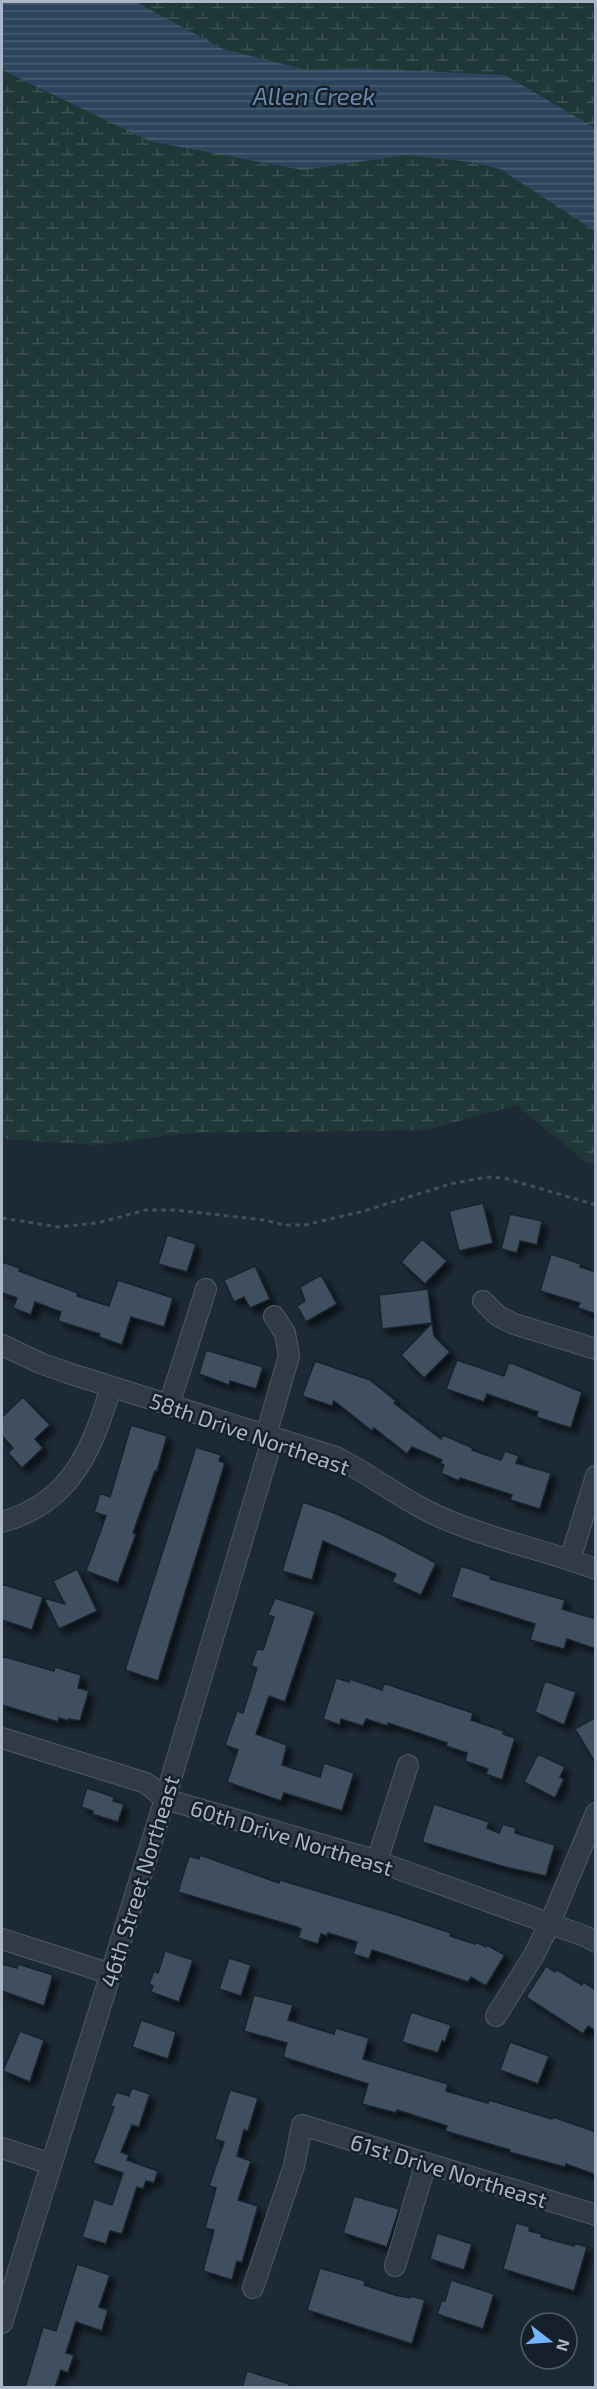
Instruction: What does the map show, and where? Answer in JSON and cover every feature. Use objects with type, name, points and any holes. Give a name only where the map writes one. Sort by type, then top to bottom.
[{"type":"street","points":[[169,1405],[206,1289]]},
{"type":"street","points":[[483,1301],[498,1316],[514,1324],[596,1349]]},
{"type":"street","name":"46th Street Northeast","points":[[2,2323],[165,1799],[270,1436],[289,1356],[285,1333],[274,1316]]},
{"type":"street","name":"58th Drive Northeast","points":[[2,1345],[40,1363],[111,1387],[336,1457],[408,1501],[452,1522],[596,1569]]},
{"type":"street","points":[[2,1522],[41,1506],[69,1481],[86,1455],[99,1425],[111,1387]]},
{"type":"street","points":[[570,1560],[596,1476]]},
{"type":"street","name":"60th Drive Northeast","points":[[2,1738],[146,1783],[165,1799],[376,1861],[550,1923],[596,1942]]},
{"type":"street","points":[[376,1861],[408,1766]]},
{"type":"street","points":[[496,2016],[534,1955],[550,1923],[596,1813]]},
{"type":"street","points":[[2,1939],[111,1974]]},
{"type":"street","name":"61st Drive Northeast","points":[[253,2288],[294,2166],[302,2125],[596,2216]]},
{"type":"street","points":[[2,2148],[51,2164]]},
{"type":"street","points":[[395,2266],[426,2163]]},
{"type":"path","points":[[2,1218],[58,1227],[97,1223],[146,1210],[175,1210],[256,1219],[284,1225],[304,1225],[364,1211],[450,1184],[487,1177],[504,1178],[596,1204]]},
{"type":"green space","points":[[11,2],[595,2],[595,1165],[586,1162],[516,1105],[426,1130],[186,1133],[96,1145],[2,1139],[2,24]]},
{"type":"water","name":"Allen Creek","points":[[2,2],[136,2],[223,49],[307,70],[355,68],[505,75],[595,128],[595,231],[500,169],[471,162],[407,155],[303,170],[149,141],[2,70]]},
{"type":"building","points":[[483,1203],[493,1243],[459,1251],[449,1211]]},
{"type":"building","points":[[510,1214],[542,1221],[537,1245],[520,1241],[517,1253],[501,1249]]},
{"type":"building","points":[[167,1235],[196,1244],[187,1272],[158,1264]]},
{"type":"building","points":[[422,1239],[447,1261],[425,1284],[401,1262]]},
{"type":"building","points":[[551,1254],[581,1264],[580,1267],[596,1272],[596,1314],[578,1308],[580,1303],[540,1291]]},
{"type":"building","points":[[2,1262],[20,1268],[19,1271],[78,1293],[77,1296],[109,1306],[118,1280],[173,1298],[164,1327],[131,1317],[122,1345],[99,1337],[100,1334],[58,1321],[61,1312],[35,1302],[31,1315],[13,1308],[17,1298],[2,1293]]},
{"type":"building","points":[[255,1266],[270,1299],[250,1308],[244,1297],[234,1302],[224,1280]]},
{"type":"building","points":[[321,1275],[337,1304],[306,1322],[297,1306],[305,1301],[300,1287]]},
{"type":"building","points":[[428,1289],[432,1323],[382,1329],[379,1295]]},
{"type":"building","points":[[432,1323],[434,1336],[450,1352],[424,1378],[401,1355]]},
{"type":"building","points":[[206,1350],[263,1367],[256,1389],[230,1381],[229,1385],[199,1374]]},
{"type":"building","points":[[457,1360],[504,1376],[509,1362],[582,1392],[571,1428],[536,1417],[538,1412],[487,1394],[484,1402],[446,1389]]},
{"type":"building","points":[[315,1361],[370,1380],[396,1401],[394,1403],[441,1439],[443,1435],[473,1448],[472,1450],[501,1460],[505,1451],[519,1456],[516,1463],[551,1473],[540,1509],[510,1500],[512,1495],[460,1478],[459,1481],[441,1473],[444,1465],[440,1463],[442,1460],[412,1447],[407,1454],[374,1428],[372,1431],[334,1401],[332,1406],[302,1396]]},
{"type":"building","points":[[23,1397],[50,1425],[35,1439],[43,1448],[22,1468],[8,1453],[13,1448],[2,1436],[2,1417]]},
{"type":"building","points":[[131,1425],[167,1436],[118,1583],[86,1571],[106,1516],[94,1512],[100,1493],[110,1497]]},
{"type":"building","points":[[196,1447],[221,1455],[219,1461],[225,1463],[158,1681],[125,1670]]},
{"type":"building","points":[[303,1502],[383,1535],[436,1563],[421,1595],[392,1582],[396,1574],[323,1541],[312,1580],[282,1571]]},
{"type":"building","points":[[461,1566],[491,1576],[490,1579],[565,1600],[562,1609],[596,1619],[596,1649],[567,1639],[564,1649],[530,1640],[535,1624],[451,1597]]},
{"type":"building","points":[[77,1569],[97,1611],[59,1629],[44,1598],[65,1604],[53,1581]]},
{"type":"building","points":[[2,1584],[43,1597],[32,1630],[2,1620]]},
{"type":"building","points":[[275,1598],[315,1611],[285,1702],[269,1696],[256,1734],[287,1745],[282,1765],[320,1777],[324,1763],[354,1773],[342,1811],[284,1793],[281,1801],[227,1782],[238,1750],[225,1745],[237,1711],[243,1713],[257,1668],[251,1666],[257,1649],[263,1650],[274,1617],[268,1615]]},
{"type":"building","points":[[2,1656],[54,1671],[55,1667],[81,1675],[78,1688],[89,1691],[80,1721],[59,1718],[58,1722],[2,1705]]},
{"type":"building","points":[[336,1678],[349,1682],[350,1679],[382,1690],[384,1683],[473,1713],[471,1720],[504,1731],[503,1734],[515,1738],[502,1780],[486,1774],[488,1769],[465,1761],[467,1753],[424,1735],[388,1723],[388,1726],[366,1719],[363,1726],[341,1719],[340,1725],[323,1719]]},
{"type":"building","points":[[545,1681],[576,1692],[564,1725],[535,1712]]},
{"type":"building","points":[[596,1717],[596,1764],[575,1729]]},
{"type":"building","points":[[538,1754],[565,1767],[560,1777],[564,1779],[555,1798],[524,1782]]},
{"type":"building","points":[[87,1788],[114,1797],[113,1801],[124,1804],[118,1822],[92,1814],[93,1811],[81,1807]]},
{"type":"building","points":[[434,1804],[489,1822],[487,1828],[499,1833],[503,1824],[516,1828],[515,1833],[555,1845],[546,1876],[505,1867],[422,1842]]},
{"type":"building","points":[[200,1855],[279,1883],[280,1880],[394,1914],[451,1933],[450,1936],[475,1944],[476,1942],[486,1947],[487,1945],[505,1955],[486,1986],[471,1977],[468,1982],[372,1950],[369,1959],[353,1954],[357,1942],[328,1933],[327,1936],[321,1934],[318,1944],[298,1938],[301,1929],[297,1927],[178,1892],[189,1856],[199,1859]]},
{"type":"building","points":[[165,1951],[193,1960],[179,2002],[151,1992],[153,1986],[149,1984],[154,1971],[158,1973]]},
{"type":"building","points":[[229,1958],[251,1965],[241,1996],[219,1989]]},
{"type":"building","points":[[2,1964],[17,1968],[18,1964],[53,1975],[44,2006],[2,1991]]},
{"type":"building","points":[[546,1966],[596,1990],[596,2031],[588,2026],[583,2034],[526,1997]]},
{"type":"building","points":[[254,1995],[293,2005],[288,2020],[334,2034],[336,2028],[369,2038],[363,2059],[448,2084],[446,2091],[488,2103],[489,2100],[552,2119],[553,2117],[596,2132],[596,2175],[566,2164],[565,2167],[509,2152],[510,2150],[445,2131],[447,2126],[397,2110],[396,2113],[362,2104],[368,2084],[283,2057],[287,2043],[244,2031]]},
{"type":"building","points":[[411,2012],[451,2025],[438,2053],[402,2042]]},
{"type":"building","points":[[141,2020],[176,2032],[168,2059],[132,2047]]},
{"type":"building","points":[[20,2031],[44,2040],[30,2082],[3,2071]]},
{"type":"building","points":[[510,2042],[549,2056],[538,2084],[500,2070]]},
{"type":"building","points":[[132,2088],[150,2094],[139,2127],[132,2125],[121,2152],[129,2155],[127,2160],[158,2171],[154,2183],[146,2181],[143,2189],[137,2187],[122,2234],[110,2231],[106,2244],[82,2237],[94,2199],[112,2205],[123,2173],[93,2163],[114,2107],[111,2105],[116,2092],[129,2096]]},
{"type":"building","points":[[230,2090],[258,2098],[248,2131],[244,2130],[237,2156],[251,2161],[238,2200],[258,2206],[242,2263],[237,2261],[232,2280],[203,2271],[214,2230],[205,2228],[216,2188],[209,2186],[224,2142],[215,2139]]},
{"type":"building","points":[[354,2196],[399,2209],[387,2247],[343,2233]]},
{"type":"building","points":[[516,2223],[530,2227],[529,2231],[542,2234],[541,2237],[587,2247],[574,2291],[503,2269]]},
{"type":"building","points":[[437,2233],[472,2244],[464,2270],[430,2259]]},
{"type":"building","points":[[77,2264],[110,2275],[99,2307],[108,2310],[102,2331],[76,2322],[66,2353],[74,2355],[68,2373],[61,2370],[55,2388],[25,2388],[43,2327],[56,2331]]},
{"type":"building","points":[[320,2268],[365,2281],[364,2285],[395,2295],[425,2300],[412,2344],[307,2310]]},
{"type":"building","points":[[451,2280],[494,2294],[483,2329],[437,2314],[442,2300],[445,2301]]},
{"type":"building","points":[[247,2371],[289,2384],[288,2388],[242,2388]]}]
